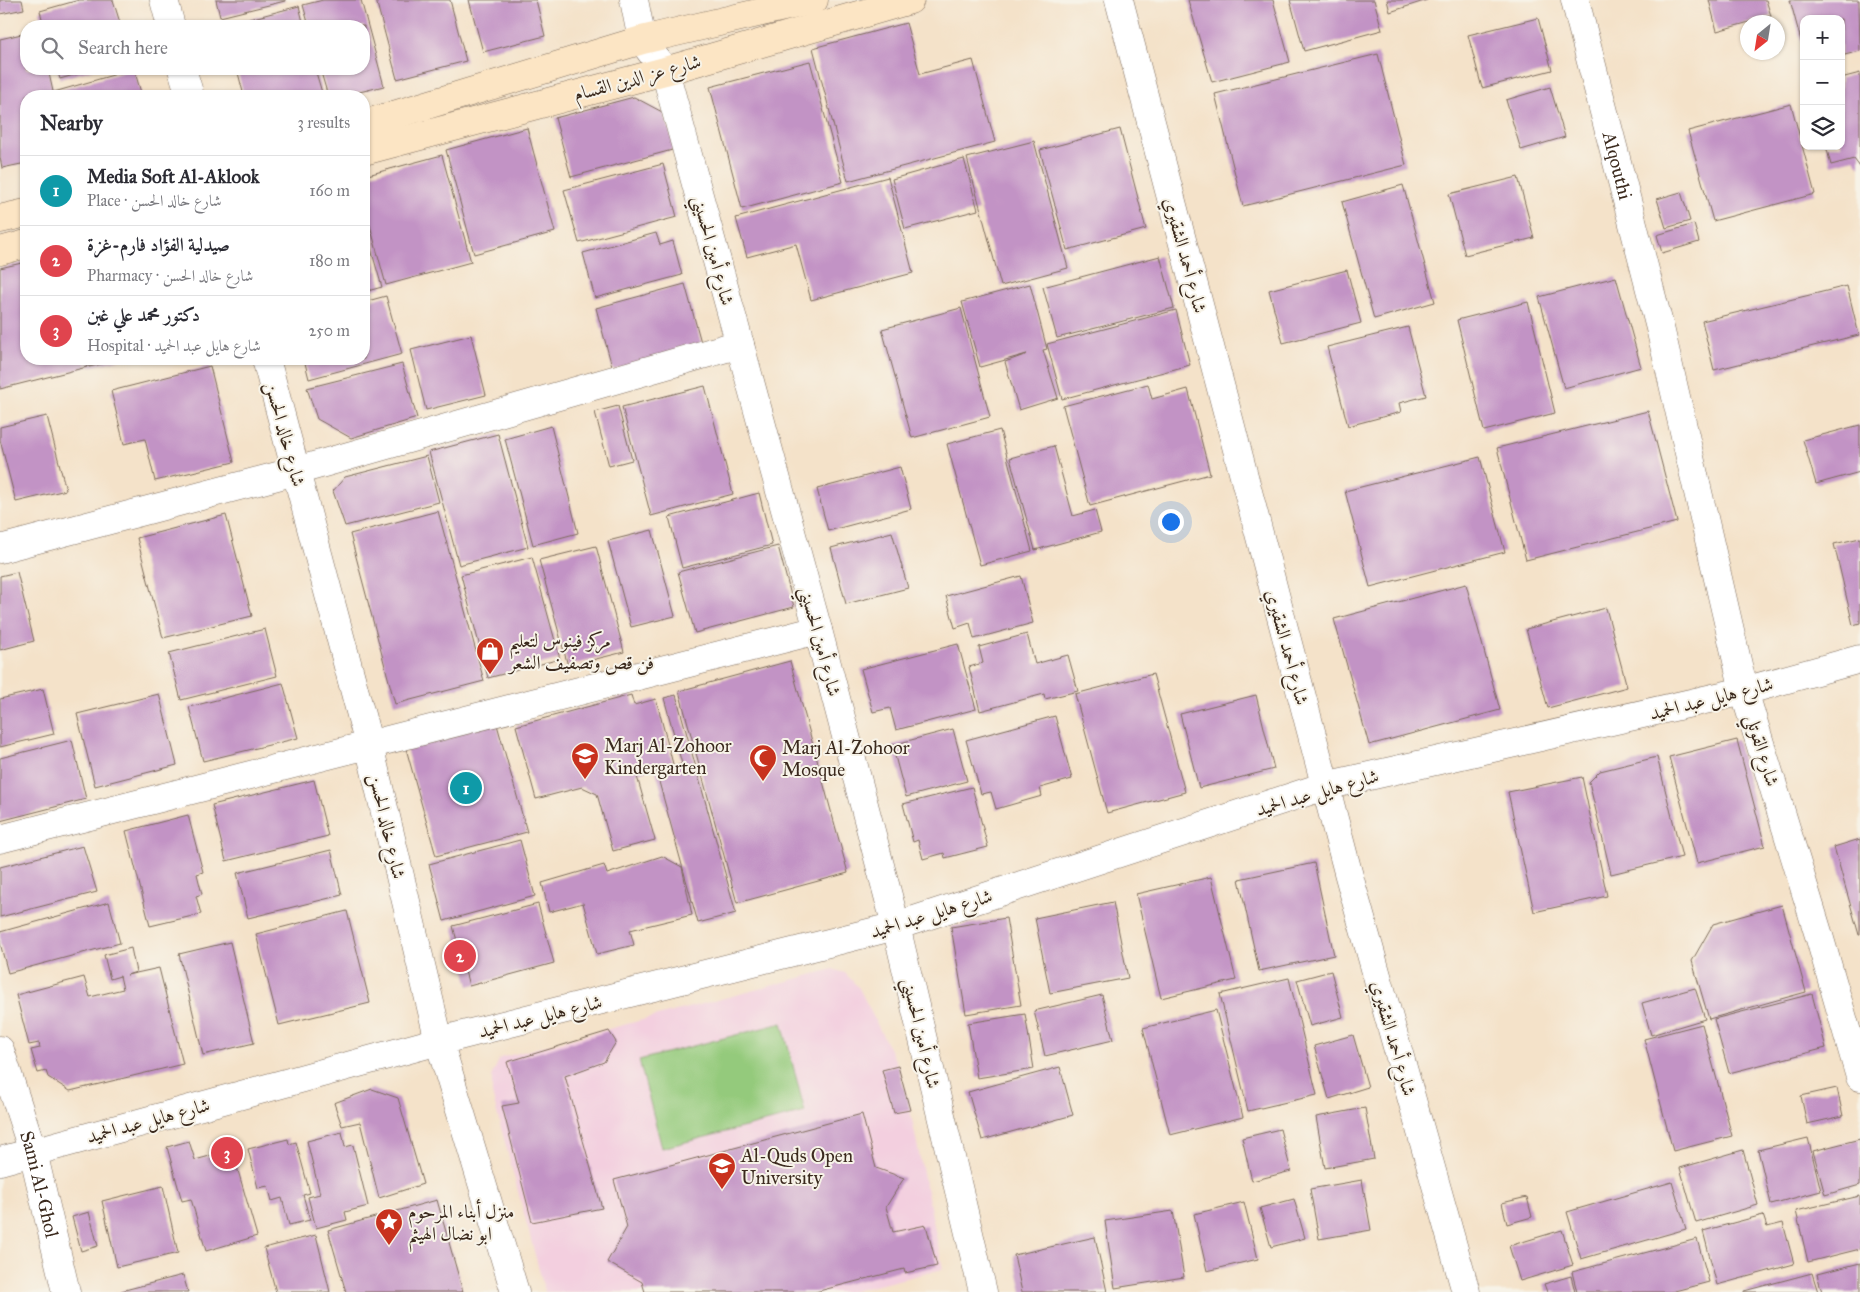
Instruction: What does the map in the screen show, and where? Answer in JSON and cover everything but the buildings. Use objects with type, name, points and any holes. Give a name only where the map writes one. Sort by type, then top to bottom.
[{"type":"main road","name":"شارع عز الدين القسام","points":[[370,122],[642,40],[814,0]]},
{"type":"main road","name":"شارع عز الدين القسام","points":[[370,149],[665,70],[910,0]]},
{"type":"main road","points":[[0,219],[20,214]]},
{"type":"main road","points":[[0,251],[20,246]]},
{"type":"street","points":[[164,0],[169,20]]},
{"type":"street","name":"شارع أمين الحسيني","points":[[634,0],[642,40],[665,70],[818,630],[896,926],[983,1292]]},
{"type":"street","name":"شارع أحمد الشقيري","points":[[1120,0],[1325,786],[1466,1292]]},
{"type":"street","name":"Alqouthi","points":[[1575,0],[1661,332]]},
{"type":"street","points":[[184,75],[188,90]]},
{"type":"street","name":"شارع القوتلي","points":[[1661,332],[1744,691],[1860,1077]]},
{"type":"street","points":[[0,549],[296,471],[740,344]]},
{"type":"street","name":"شارع خالد الحسن","points":[[268,365],[369,745],[439,1041],[515,1292]]},
{"type":"street","points":[[0,839],[818,630]]},
{"type":"street","name":"شارع هايل عبد الحميد","points":[[0,1161],[439,1041],[896,926],[1325,786],[1744,691],[1860,659]]},
{"type":"street","name":"Sami Al-Ghol","points":[[0,1050],[33,1152],[66,1292]]},
{"type":"shaded area","name":"Al-Quds Open University","points":[[833,969],[845,973],[859,988],[898,1066],[910,1110],[943,1269],[849,1292],[545,1292],[492,1094],[492,1075],[500,1058]]},
{"type":"green space","points":[[782,1023],[805,1112],[662,1148],[639,1060]]},
{"type":"place","name":"مركز فينوس لتعليم فن قص وتصفيف الشعر","points":[[490,675]]},
{"type":"place","name":"Marj Al-Zohoor Kindergarten","points":[[585,780]]},
{"type":"place","name":"Marj Al-Zohoor Mosque","points":[[763,782]]},
{"type":"place","name":"Media Soft Al-Aklook","points":[[466,788]]},
{"type":"place","name":"صيدلية الفؤاد فارم-غزة","points":[[460,956]]},
{"type":"place","name":"دكتور محمد علي غبن","points":[[227,1153]]},
{"type":"place","name":"Al-Quds Open University","points":[[722,1190]]},
{"type":"place","name":"منزل أبناء المرحوم ابو نضال الهيثم","points":[[389,1246]]}]
